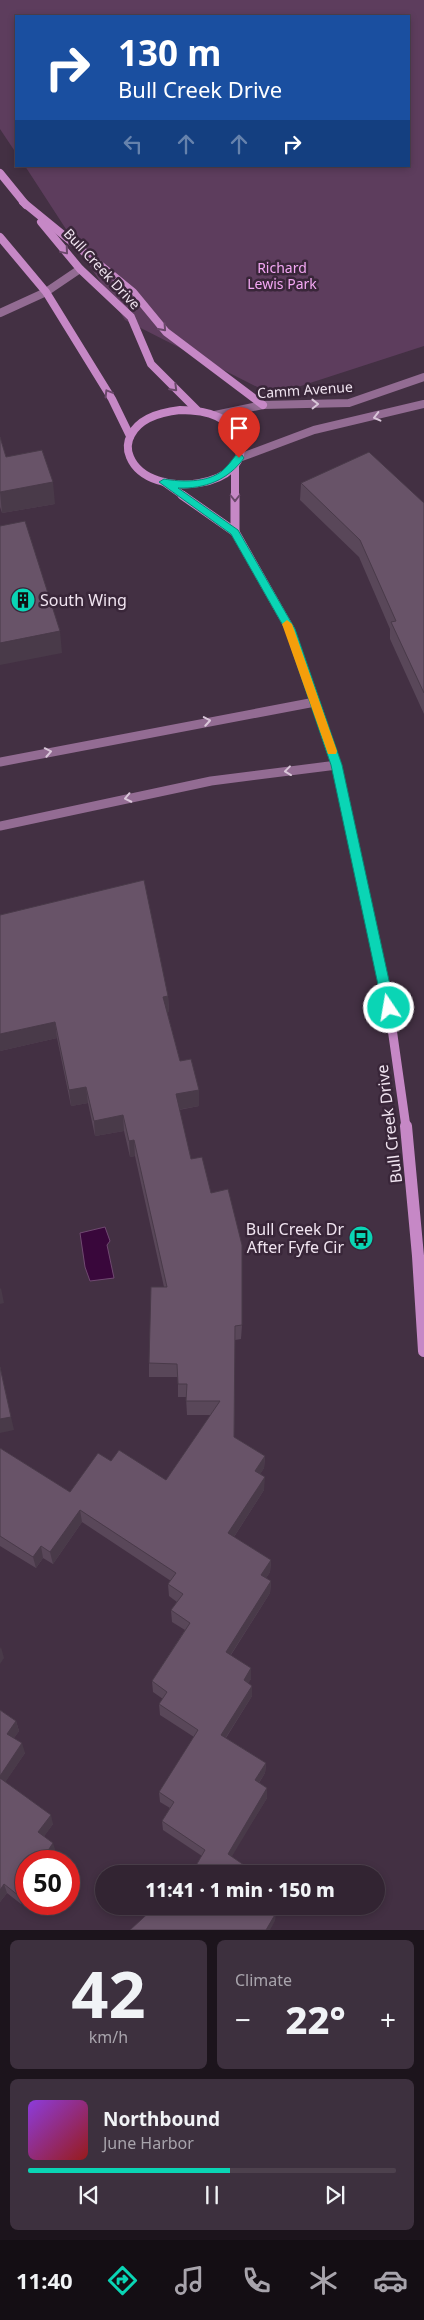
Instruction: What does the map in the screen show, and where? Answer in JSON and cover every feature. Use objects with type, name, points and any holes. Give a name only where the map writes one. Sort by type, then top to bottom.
[{"type":"main road","name":"Bull Creek Drive","points":[[0,173],[80,269],[131,317],[151,364],[197,410]]},
{"type":"main road","points":[[23,202],[133,292],[166,332],[263,405]]},
{"type":"main road","name":"Bull Creek Drive","points":[[0,238],[46,292],[112,399],[130,436]]},
{"type":"main road","name":"Bull Creek Drive","points":[[235,532],[237,461],[242,445],[238,433],[229,423],[215,415],[197,410],[164,412],[149,418],[137,426],[130,436],[127,448],[130,458],[137,469],[149,477],[180,485],[212,480],[226,473],[237,461]]},
{"type":"main road","name":"Bull Creek Drive","points":[[164,482],[235,532],[290,629],[337,765],[389,1008],[406,1128],[418,1256],[424,1351]]},
{"type":"street","points":[[0,313],[46,292],[80,269]]},
{"type":"street","name":"Camm Avenue","points":[[215,415],[263,405],[349,403],[424,377]]},
{"type":"street","points":[[237,461],[314,430],[424,404]]},
{"type":"street","points":[[0,762],[315,702]]},
{"type":"street","points":[[0,826],[211,781],[337,765]]},
{"type":"green space","name":"Richard Lewis Park","points":[[0,0],[424,0],[424,346],[273,395],[125,320],[26,167],[410,167],[410,15],[15,15],[15,152],[0,129]]},
{"type":"shaded area","points":[[105,1227],[110,1241],[107,1245],[114,1278],[90,1281],[85,1267],[80,1233]]},
{"type":"building","points":[[0,437],[6,457],[42,450],[53,482],[0,492]]},
{"type":"building","points":[[369,452],[424,503],[424,693],[391,622],[396,621],[360,540],[301,483]]},
{"type":"building","name":"South Wing","points":[[25,521],[60,631],[0,643],[0,526]]},
{"type":"building","points":[[144,880],[168,996],[163,997],[180,1061],[191,1059],[199,1090],[176,1094],[191,1159],[202,1157],[211,1193],[228,1189],[242,1245],[242,1325],[235,1326],[234,1437],[265,1456],[255,1471],[265,1477],[228,1533],[271,1560],[261,1575],[271,1581],[226,1652],[251,1668],[244,1680],[252,1686],[221,1735],[266,1763],[255,1780],[267,1788],[228,1854],[244,1865],[196,1865],[205,1850],[162,1821],[174,1802],[159,1792],[198,1730],[159,1704],[167,1692],[152,1681],[190,1623],[171,1610],[183,1594],[168,1584],[176,1573],[80,1510],[50,1552],[41,1546],[33,1557],[0,1536],[0,1448],[70,1492],[98,1453],[111,1461],[119,1450],[166,1480],[220,1401],[186,1401],[187,1384],[178,1384],[177,1364],[149,1363],[151,1287],[167,1287],[134,1140],[129,1141],[123,1115],[94,1121],[86,1087],[69,1090],[55,1022],[0,1034],[0,915]]},
{"type":"building","points":[[0,1367],[11,1417],[0,1419]]},
{"type":"building","points":[[0,1710],[16,1721],[7,1734],[22,1743],[0,1776]]},
{"type":"building","points":[[0,1778],[51,1815],[38,1832],[53,1843],[48,1850],[15,1850],[15,1893],[4,1884],[0,1890]]},
{"type":"building","points":[[146,1915],[275,1915],[266,1930],[130,1930]]},
{"type":"slow traffic","points":[[287,624],[332,751]]},
{"type":"place","name":"South Wing","points":[[23,600]]},
{"type":"place","name":"Bull Creek Dr After Fyfe Cir","points":[[361,1238]]},
{"type":"route","points":[[239,458],[226,473],[212,480],[197,484],[180,485],[164,482],[235,532],[290,629],[337,765],[389,1008]]}]
